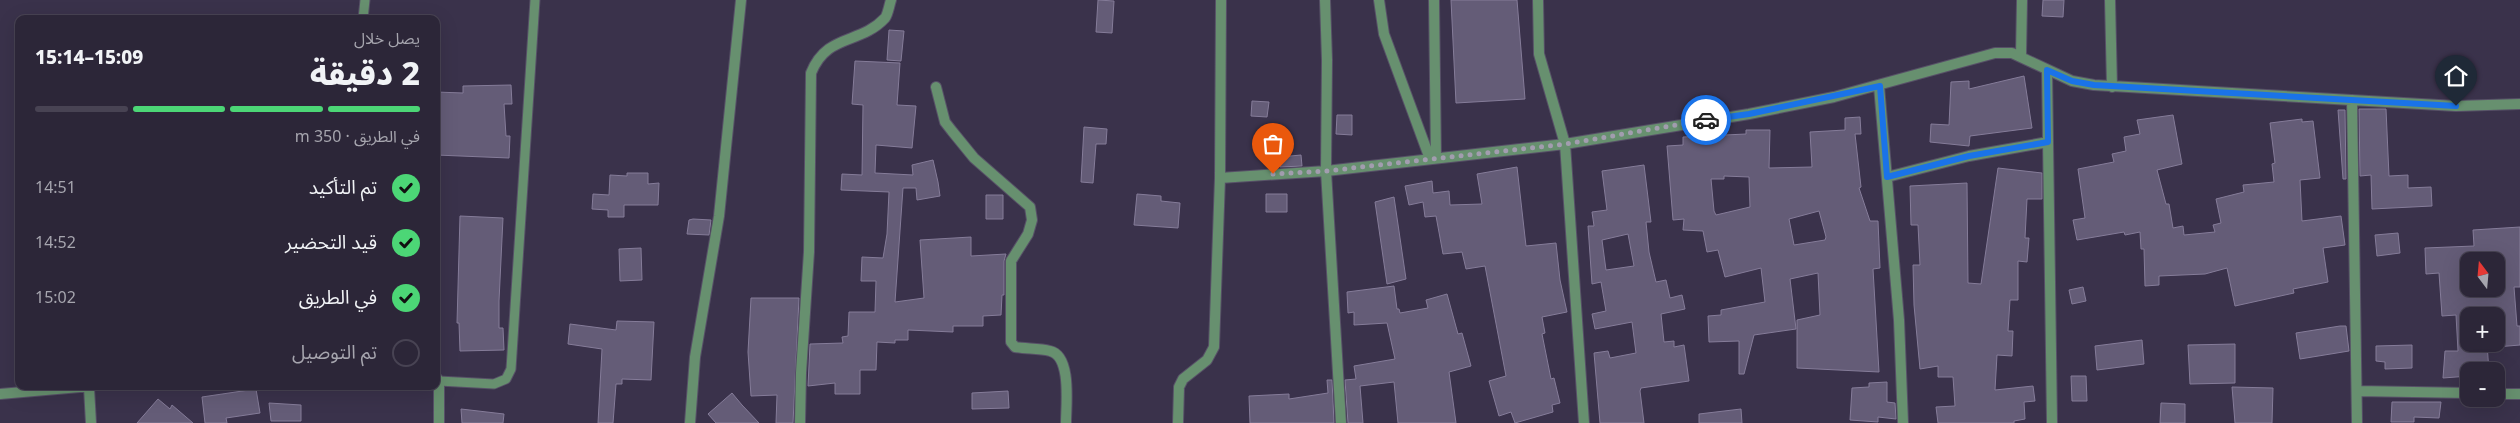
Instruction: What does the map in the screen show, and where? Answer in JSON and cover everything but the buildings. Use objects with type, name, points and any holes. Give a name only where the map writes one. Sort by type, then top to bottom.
[{"type":"street","points":[[690,423],[695,357],[719,216],[741,0]]},
{"type":"street","points":[[800,423],[801,373],[810,252],[811,73],[816,60],[828,48],[869,31],[886,17],[891,0]]},
{"type":"street","points":[[1178,423],[1179,386],[1184,378],[1207,360],[1214,347],[1220,178],[1221,0]]},
{"type":"street","points":[[1325,0],[1327,60],[1326,171],[1341,423]]},
{"type":"street","points":[[1380,0],[1384,34],[1433,159]]},
{"type":"street","points":[[1433,159],[1434,0]]},
{"type":"street","points":[[1538,0],[1539,54],[1565,144],[1584,423]]},
{"type":"street","points":[[2021,56],[2022,0]]},
{"type":"street","points":[[2110,0],[2112,86]]},
{"type":"street","points":[[1220,178],[1326,171],[1565,144],[1749,114],[1880,86],[1995,53],[2012,53],[2021,56],[2072,81],[2112,86],[2456,106],[2520,104]]},
{"type":"street","points":[[2047,70],[2052,423]]},
{"type":"street","points":[[1880,86],[1899,320],[1902,423]]},
{"type":"street","points":[[936,87],[945,122],[952,131],[974,158],[1030,207],[1032,220],[1028,234],[1011,261],[1011,342],[1015,347],[1051,351],[1060,356],[1065,368],[1066,423]]},
{"type":"street","points":[[2352,100],[2357,423]]},
{"type":"street","points":[[1887,177],[1969,156],[2048,142]]},
{"type":"street","points":[[0,394],[51,390]]},
{"type":"street","points":[[90,390],[91,423]]},
{"type":"street","points":[[438,390],[439,423]]},
{"type":"street","points":[[2357,391],[2460,393]]},
{"type":"street","points":[[2505,394],[2520,394]]},
{"type":"lane","points":[[363,15],[365,0]]},
{"type":"lane","points":[[440,379],[494,384],[506,379],[511,370],[535,0]]},
{"type":"way so far","points":[[1273,174],[1326,171],[1565,144],[1706,120]]},
{"type":"route","points":[[1706,120],[1749,114],[1880,86],[1887,177],[1969,156],[2048,142],[2047,70],[2072,81],[2094,85],[2456,106]]}]
